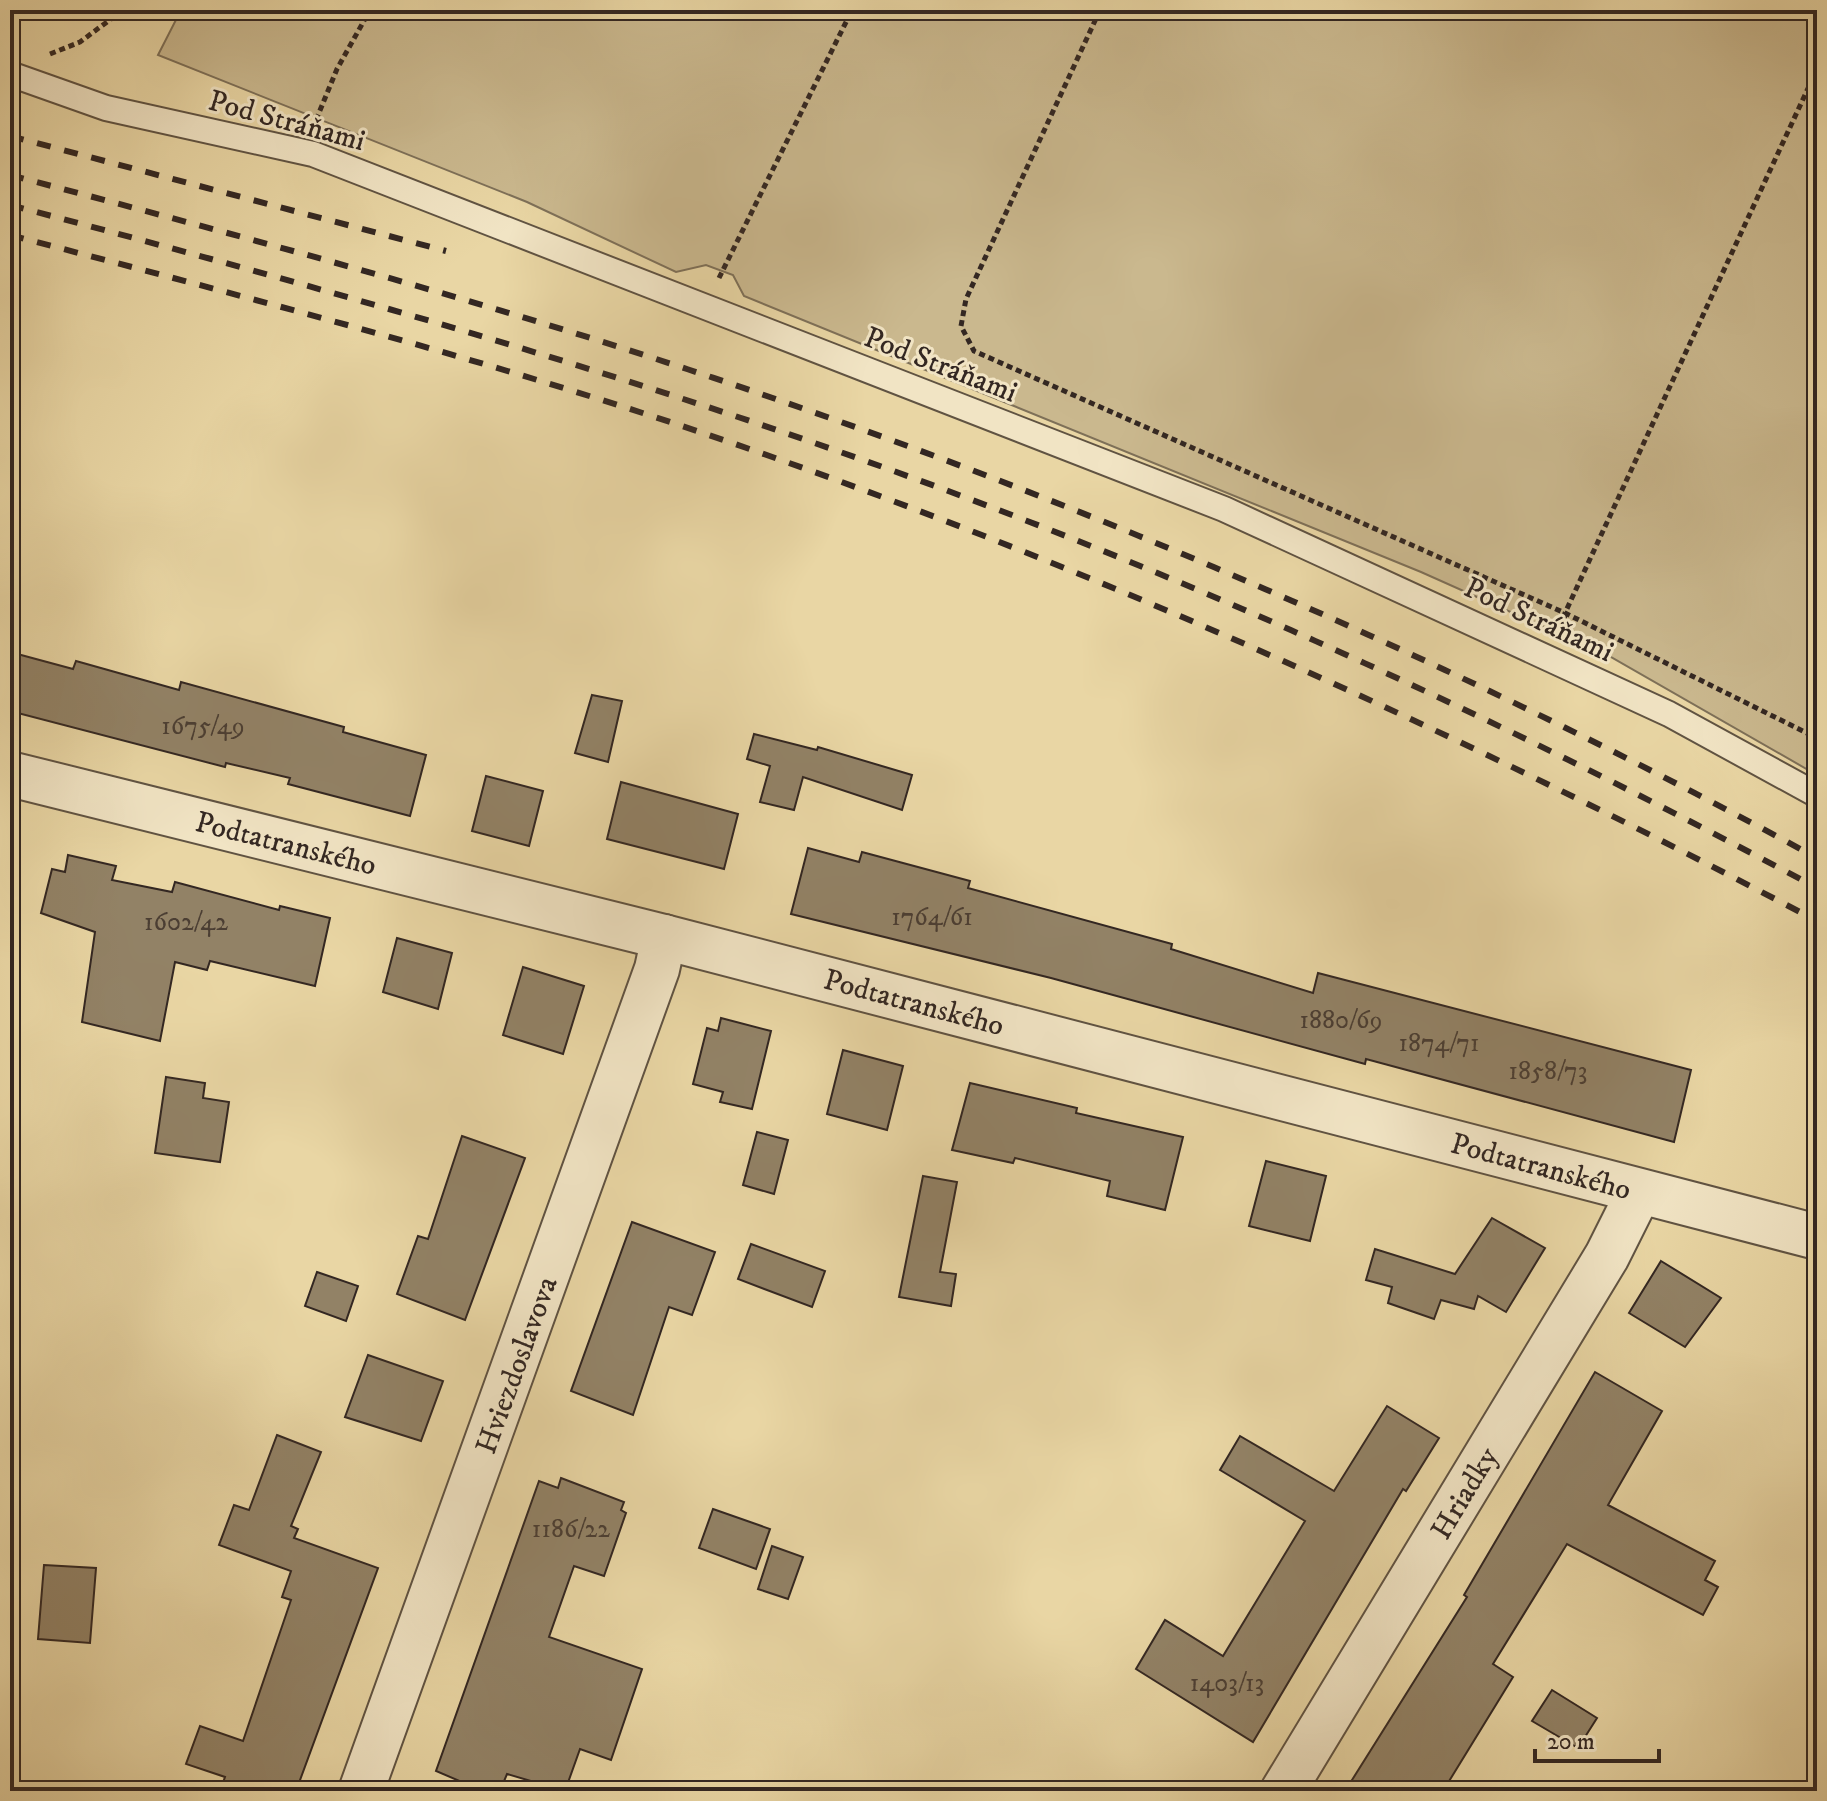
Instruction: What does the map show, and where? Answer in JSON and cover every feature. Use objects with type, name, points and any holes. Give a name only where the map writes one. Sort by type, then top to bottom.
[{"type":"street","name":"Podtatranského","points":[[10,774],[664,937],[1817,1237]]},
{"type":"street","name":"Hviezdoslavova","points":[[361,1791],[583,1181],[657,969],[664,937]]},
{"type":"street","name":"Hriadky","points":[[1283,1791],[1607,1256],[1639,1192]]},
{"type":"lane","name":"Pod Stráňami","points":[[10,74],[106,108],[302,151],[1224,509],[1669,714],[1817,795]]},
{"type":"path","points":[[45,56],[80,42],[123,10]]},
{"type":"path","points":[[302,151],[337,69],[370,10]]},
{"type":"path","points":[[706,309],[725,261],[852,10]]},
{"type":"path","points":[[1100,10],[966,299],[961,326],[974,351],[1565,613],[1817,738]]},
{"type":"path","points":[[1565,613],[1817,69]]},
{"type":"shaded area","points":[[181,10],[1817,10],[1817,775],[1609,656],[1421,572],[744,296],[733,275],[706,265],[676,272],[527,202],[158,55]]},
{"type":"building","points":[[10,652],[73,669],[76,661],[179,690],[181,682],[344,727],[343,732],[426,755],[410,816],[288,784],[290,778],[226,763],[225,767],[10,711]]},
{"type":"building","points":[[592,695],[622,701],[608,762],[575,753]]},
{"type":"building","points":[[754,734],[817,750],[818,747],[912,775],[902,810],[803,777],[794,810],[760,802],[770,766],[747,759]]},
{"type":"building","points":[[486,776],[543,791],[529,846],[472,831]]},
{"type":"building","points":[[621,782],[738,814],[724,869],[607,839]]},
{"type":"building","points":[[808,848],[859,862],[862,852],[970,881],[968,888],[1172,944],[1171,949],[1313,993],[1318,973],[1691,1070],[1674,1142],[1366,1059],[1365,1064],[1051,978],[791,914]]},
{"type":"building","points":[[68,855],[116,866],[112,880],[172,892],[175,882],[279,910],[280,906],[330,918],[315,986],[210,961],[207,970],[175,962],[160,1041],[82,1022],[95,932],[41,913],[52,869],[65,872]]},
{"type":"building","points":[[397,938],[452,953],[438,1009],[383,992]]},
{"type":"building","points":[[523,967],[584,986],[563,1054],[503,1035]]},
{"type":"building","points":[[721,1018],[771,1031],[752,1109],[720,1102],[723,1092],[693,1084],[707,1028],[718,1031]]},
{"type":"building","points":[[843,1050],[903,1066],[887,1130],[827,1114]]},
{"type":"building","points":[[166,1077],[205,1083],[203,1098],[229,1102],[220,1162],[155,1153]]},
{"type":"building","points":[[970,1083],[1077,1108],[1076,1113],[1183,1137],[1165,1210],[1107,1196],[1110,1181],[1015,1158],[1013,1163],[952,1150]]},
{"type":"building","points":[[757,1132],[788,1140],[774,1194],[743,1185]]},
{"type":"building","points":[[462,1136],[525,1158],[465,1320],[397,1294],[418,1236],[428,1239]]},
{"type":"building","points":[[1266,1161],[1326,1176],[1310,1241],[1249,1226]]},
{"type":"building","points":[[923,1176],[957,1182],[940,1272],[956,1274],[951,1306],[899,1297]]},
{"type":"building","points":[[1492,1218],[1545,1248],[1506,1312],[1478,1296],[1474,1309],[1441,1300],[1434,1319],[1388,1303],[1392,1287],[1366,1280],[1375,1249],[1455,1274]]},
{"type":"building","points":[[632,1222],[715,1252],[692,1315],[669,1307],[633,1415],[571,1391]]},
{"type":"building","points":[[751,1244],[825,1271],[812,1307],[738,1279]]},
{"type":"building","points":[[1661,1261],[1721,1298],[1685,1347],[1629,1313]]},
{"type":"building","points":[[317,1272],[358,1286],[346,1321],[305,1306]]},
{"type":"building","points":[[368,1355],[443,1381],[421,1441],[345,1417]]},
{"type":"building","points":[[1595,1372],[1662,1411],[1608,1505],[1715,1561],[1705,1580],[1718,1587],[1703,1615],[1567,1544],[1493,1664],[1513,1677],[1443,1791],[1370,1791],[1352,1780],[1467,1597],[1464,1595]]},
{"type":"building","points":[[1387,1406],[1439,1438],[1406,1491],[1403,1489],[1253,1742],[1136,1669],[1165,1620],[1223,1656],[1305,1521],[1220,1470],[1240,1436],[1334,1491]]},
{"type":"building","points":[[277,1435],[321,1452],[291,1526],[298,1529],[294,1538],[378,1568],[296,1791],[220,1791],[225,1777],[186,1764],[200,1726],[243,1741],[291,1600],[282,1597],[291,1571],[219,1545],[234,1505],[249,1510]]},
{"type":"building","points":[[561,1478],[624,1502],[621,1510],[626,1513],[604,1576],[574,1566],[549,1637],[642,1669],[611,1760],[580,1749],[565,1791],[507,1774],[500,1791],[483,1791],[436,1771],[539,1481],[558,1488]]},
{"type":"building","points":[[713,1509],[770,1529],[756,1569],[699,1548]]},
{"type":"building","points":[[772,1546],[803,1557],[788,1599],[758,1589]]},
{"type":"building","points":[[44,1565],[96,1568],[90,1643],[38,1639]]},
{"type":"building","points":[[1552,1690],[1597,1718],[1578,1748],[1532,1721]]},
{"type":"railway","points":[[10,136],[446,251]]},
{"type":"railway","points":[[10,175],[316,257],[543,323],[774,398],[927,453],[1230,574],[1379,640],[1527,709],[1817,858]]},
{"type":"railway","points":[[10,205],[259,272],[507,344],[753,422],[996,509],[1206,593],[1413,685],[1617,784],[1817,888]]},
{"type":"railway","points":[[10,235],[358,328],[531,378],[703,433],[847,484],[1130,595],[1269,655],[1545,783],[1817,921]]}]
